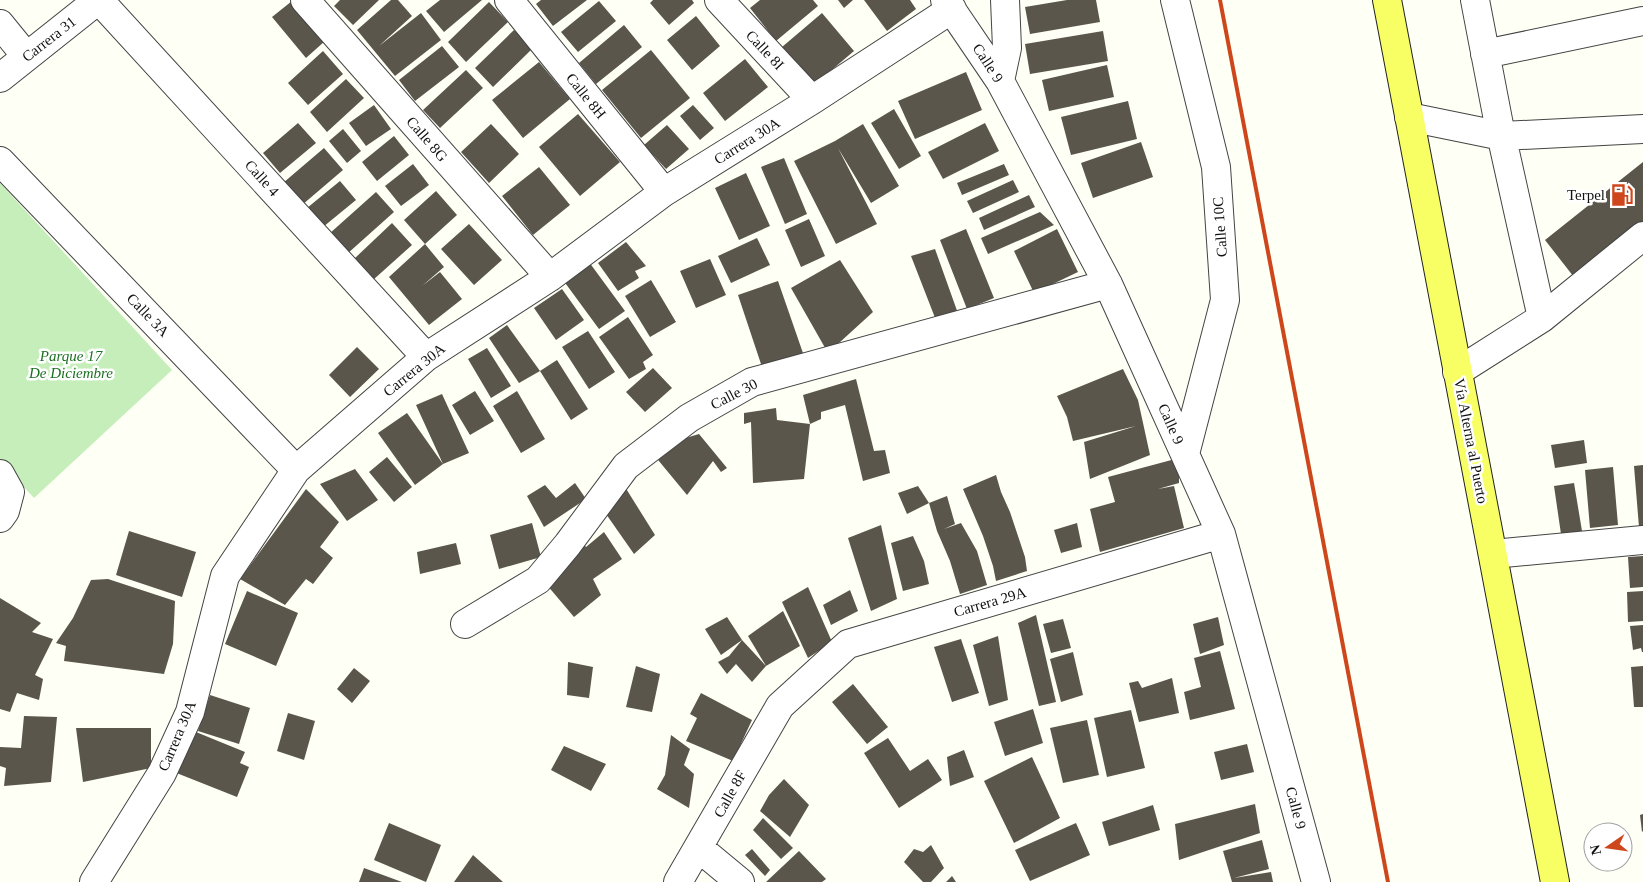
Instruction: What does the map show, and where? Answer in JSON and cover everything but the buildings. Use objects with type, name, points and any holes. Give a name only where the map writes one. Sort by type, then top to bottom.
[{"type":"main road","name":"Vía Alterna al Puerto","points":[[1387,0],[1555,882]]},
{"type":"street","name":"Carrera 31","points":[[0,78],[99,0]]},
{"type":"street","name":"Calle 4","points":[[99,0],[426,357]]},
{"type":"street","name":"Calle 8G","points":[[305,0],[550,277]]},
{"type":"street","name":"Calle 8H","points":[[509,0],[664,192]]},
{"type":"street","name":"Calle 8I","points":[[719,0],[812,100]]},
{"type":"street","points":[[1000,81],[1006,48],[1005,0]]},
{"type":"street","name":"Calle 10C","points":[[1175,0],[1216,167],[1225,300],[1185,454]]},
{"type":"street","points":[[1474,0],[1542,318]]},
{"type":"street","name":"Carrera 30A","points":[[94,882],[162,774],[190,712],[225,576],[296,470],[426,357],[550,277],[664,192],[812,100],[948,4]]},
{"type":"street","name":"Calle 9","points":[[948,4],[1000,81],[1108,284],[1221,534],[1316,882]]},
{"type":"street","points":[[1485,54],[1643,21]]},
{"type":"street","points":[[0,24],[26,56]]},
{"type":"street","points":[[1409,117],[1502,136],[1643,129]]},
{"type":"street","name":"Calle 3A","points":[[0,161],[296,470]]},
{"type":"street","points":[[1457,372],[1542,318],[1643,236]]},
{"type":"street","name":"Calle 30","points":[[465,624],[538,580],[568,544],[626,466],[689,418],[752,382],[1108,284]]},
{"type":"street","points":[[0,474],[10,492],[5,510],[0,518]]},
{"type":"street","name":"Carrera 29A","points":[[780,706],[848,644],[1221,534]]},
{"type":"street","points":[[1493,554],[1643,540]]},
{"type":"street","name":"Calle 8F","points":[[678,882],[780,706]]},
{"type":"street","points":[[699,848],[740,882]]},
{"type":"green space","name":"Parque 17 De Diciembre","points":[[0,183],[172,370],[34,498],[0,461]]},
{"type":"railway","points":[[1220,0],[1388,882]]},
{"type":"place","name":"Terpel","points":[[1622,195]]}]
